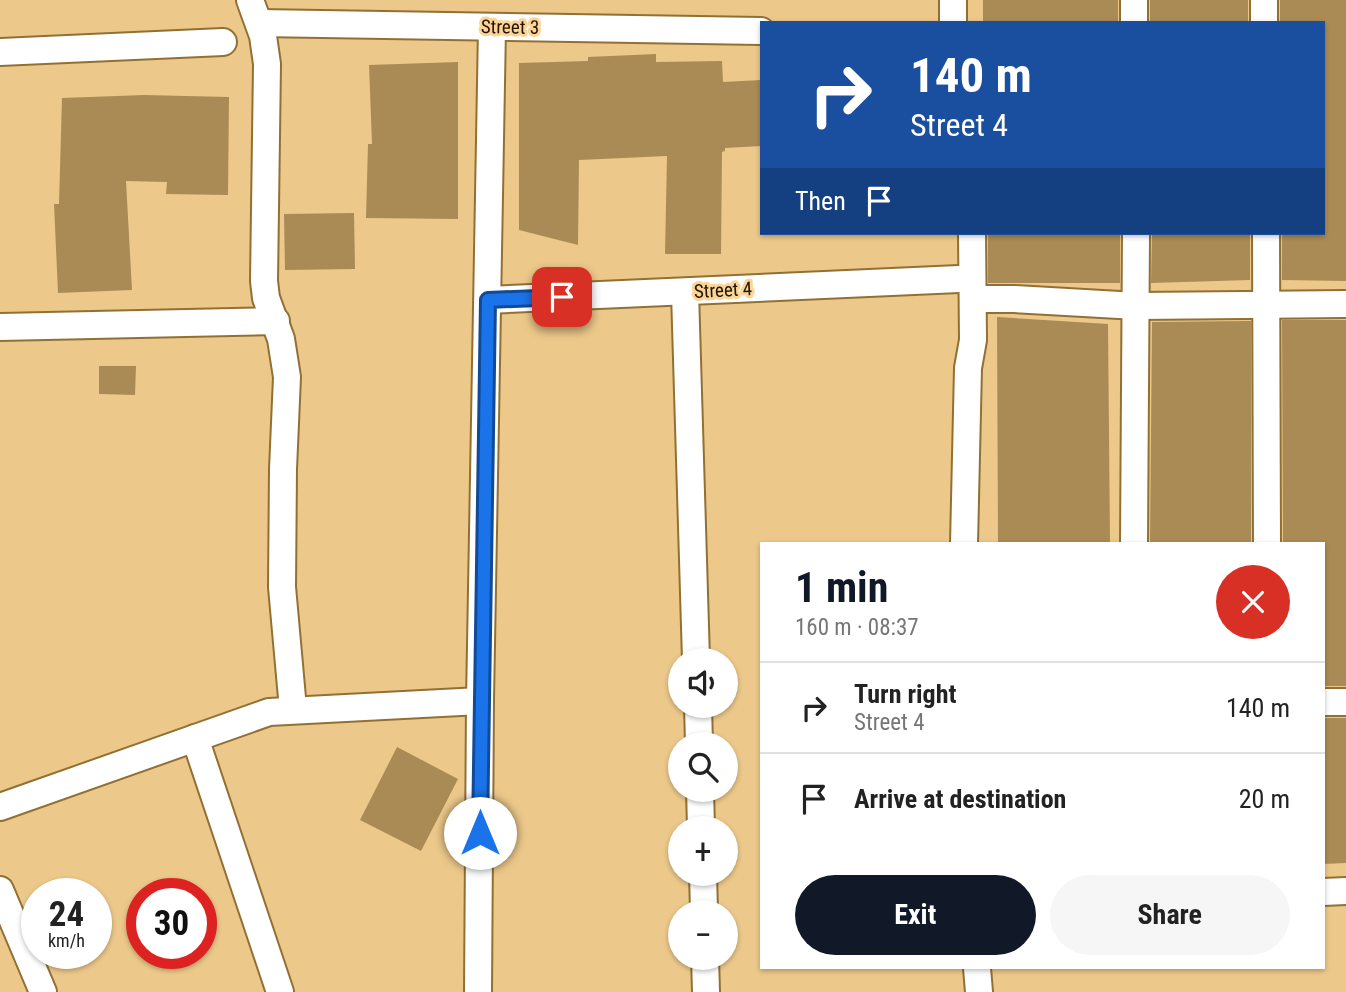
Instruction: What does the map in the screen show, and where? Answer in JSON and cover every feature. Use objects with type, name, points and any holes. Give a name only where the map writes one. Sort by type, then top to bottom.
[{"type":"street","points":[[953,0],[953,21]]},
{"type":"street","points":[[969,0],[969,21]]},
{"type":"street","points":[[1134,0],[1135,21]]},
{"type":"street","points":[[1264,0],[1264,21]]},
{"type":"street","points":[[254,11],[267,64],[264,281],[276,321],[287,377],[282,587],[293,709]]},
{"type":"street","name":"Street 3","points":[[254,11],[492,27],[760,31]]},
{"type":"street","points":[[478,992],[480,701],[492,27]]},
{"type":"street","points":[[0,52],[223,42]]},
{"type":"street","points":[[958,235],[973,340],[968,368],[964,542]]},
{"type":"street","points":[[966,289],[972,235]]},
{"type":"street","points":[[1134,542],[1136,235]]},
{"type":"street","points":[[1266,235],[1267,542]]},
{"type":"street","name":"Street 4","points":[[488,300],[685,292],[966,289],[1137,306],[1346,304]]},
{"type":"street","points":[[685,292],[696,648]]},
{"type":"street","points":[[0,327],[276,321]]},
{"type":"street","points":[[0,807],[269,712],[480,701]]},
{"type":"street","points":[[1325,702],[1346,702]]},
{"type":"street","points":[[195,738],[280,992]]},
{"type":"street","points":[[0,890],[43,992]]},
{"type":"street","points":[[1325,892],[1346,891]]},
{"type":"street","points":[[977,969],[979,992]]},
{"type":"street","points":[[705,970],[706,992]]},
{"type":"building","points":[[983,0],[1118,0],[1118,21],[983,21]]},
{"type":"building","points":[[1150,0],[1248,0],[1248,21],[1150,21]]},
{"type":"building","points":[[1280,0],[1346,0],[1346,281],[1282,280],[1282,235],[1325,235],[1325,21],[1280,21]]},
{"type":"building","points":[[656,54],[656,62],[722,61],[723,82],[760,80],[760,146],[725,148],[722,152],[721,254],[665,254],[667,156],[579,160],[578,245],[519,230],[519,63],[588,61],[588,57]]},
{"type":"building","points":[[458,62],[458,219],[366,218],[368,144],[372,144],[369,65]]},
{"type":"building","points":[[144,95],[229,97],[228,195],[166,194],[167,182],[126,181],[132,290],[58,293],[54,204],[59,204],[62,98]]},
{"type":"building","points":[[354,213],[355,269],[285,270],[284,214]]},
{"type":"building","points":[[988,235],[1120,235],[1120,283],[988,283]]},
{"type":"building","points":[[1152,235],[1250,235],[1250,280],[1151,283]]},
{"type":"building","points":[[997,317],[1108,324],[1110,542],[998,542]]},
{"type":"building","points":[[1282,320],[1346,320],[1346,686],[1325,686],[1325,542],[1283,542]]},
{"type":"building","points":[[1251,321],[1251,542],[1150,542],[1152,322]]},
{"type":"building","points":[[99,366],[136,366],[135,395],[99,394]]},
{"type":"building","points":[[1325,718],[1346,718],[1346,863],[1325,864]]},
{"type":"building","points":[[397,747],[458,779],[421,851],[360,820]]},
{"type":"route","points":[[480,833],[488,300],[562,297]]}]
